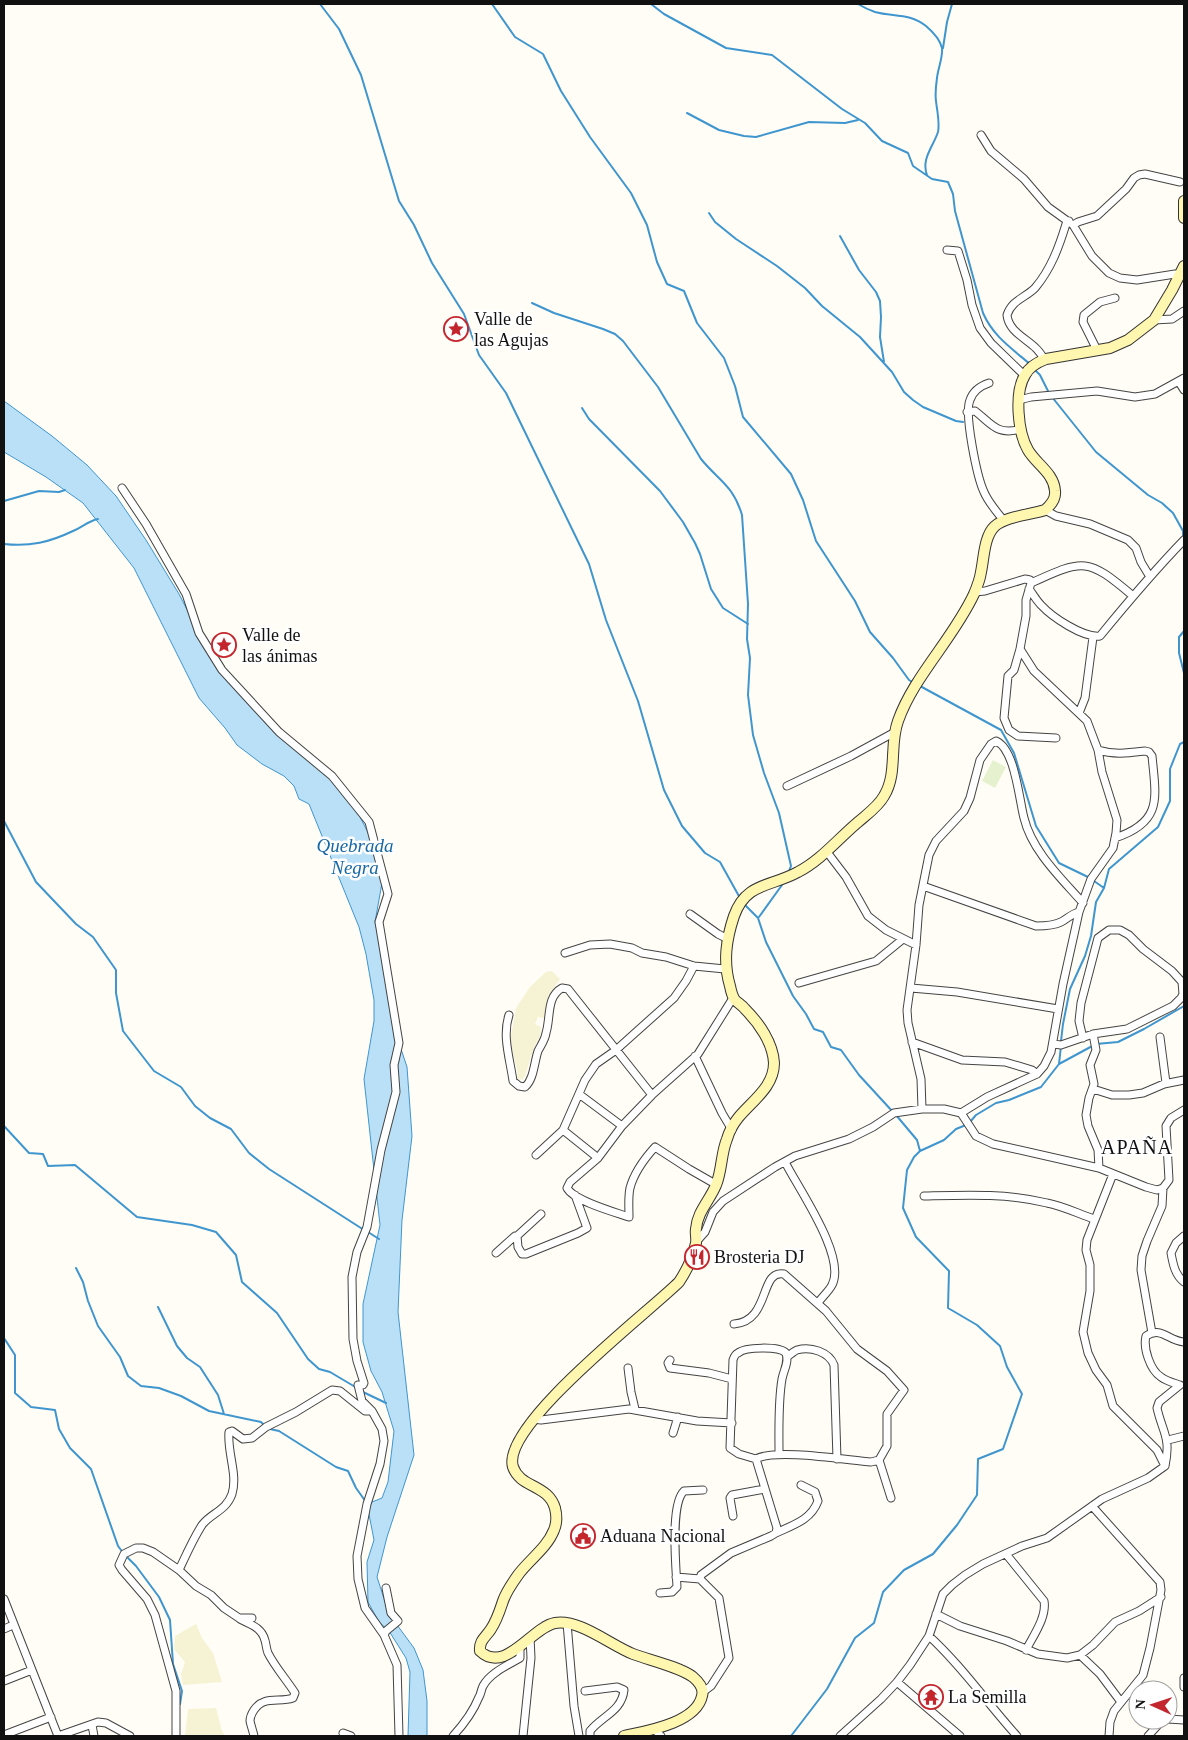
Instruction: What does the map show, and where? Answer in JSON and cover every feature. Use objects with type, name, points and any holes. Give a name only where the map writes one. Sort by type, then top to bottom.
[{"type":"main road","points":[[1184,201],[1184,218]]},
{"type":"main road","points":[[624,1736],[658,1733],[688,1715],[701,1702],[703,1692],[698,1681],[689,1674],[630,1653],[581,1627],[567,1623],[552,1624],[542,1628],[520,1647],[497,1658],[484,1655],[480,1651],[479,1645],[498,1616],[506,1593],[518,1575],[547,1542],[554,1531],[557,1520],[554,1504],[548,1494],[518,1476],[514,1468],[514,1454],[533,1419],[570,1378],[679,1282],[687,1270],[697,1241],[696,1228],[702,1211],[717,1185],[726,1140],[736,1120],[760,1095],[770,1079],[774,1065],[772,1049],[762,1030],[744,1006],[733,998],[725,969],[728,939],[735,913],[741,901],[759,886],[775,882],[798,872],[827,852],[879,804],[890,783],[897,724],[917,682],[947,641],[974,592],[982,571],[983,559],[991,531],[1004,521],[1045,510],[1050,506],[1055,496],[1053,481],[1028,449],[1020,429],[1019,400],[1026,373],[1040,361],[1113,347],[1128,340],[1154,320],[1182,271]]},
{"type":"street","points":[[981,135],[991,151],[1024,180],[1048,207],[1071,223],[1092,256],[1114,276],[1137,280],[1182,271]]},
{"type":"street","points":[[1040,361],[1037,348],[1011,326],[1007,315],[1012,304],[1034,289],[1055,258],[1066,224],[1097,216],[1139,175],[1145,174],[1180,182]]},
{"type":"street","points":[[947,250],[958,251],[968,280],[972,305],[980,328],[991,343],[1026,373]]},
{"type":"street","points":[[1097,350],[1083,322],[1084,315],[1100,302],[1115,298]]},
{"type":"street","points":[[1154,320],[1172,319],[1184,311]]},
{"type":"street","points":[[1019,400],[1031,397],[1097,391],[1135,397],[1155,394],[1182,380],[1184,390]]},
{"type":"street","points":[[990,383],[976,389],[969,400],[967,412],[974,458],[984,493],[1004,521]]},
{"type":"street","points":[[967,412],[975,411],[996,429],[1013,431],[1020,429]]},
{"type":"street","points":[[122,488],[146,524],[186,594],[199,633],[222,670],[279,732],[332,776],[369,822],[388,894],[379,922],[399,1043],[394,1065],[396,1092],[381,1150],[367,1227],[357,1252],[352,1277],[353,1339],[364,1383],[363,1385],[358,1385],[358,1390],[362,1401],[372,1411],[382,1429],[384,1441],[380,1464],[367,1504],[357,1556],[358,1579],[365,1608],[385,1633],[397,1665],[399,1736]]},
{"type":"street","points":[[1045,510],[1056,516],[1095,526],[1128,540],[1136,548],[1143,567],[1150,577]]},
{"type":"street","points":[[1030,586],[1046,611],[1093,637],[1100,636],[1163,560],[1184,540]]},
{"type":"street","points":[[1030,586],[1070,566],[1087,566],[1102,571],[1133,596]]},
{"type":"street","points":[[974,592],[985,591],[1025,579],[1029,580],[1030,586],[1020,649],[1014,670],[1008,676],[1004,718],[1009,730],[1018,736],[1056,738]]},
{"type":"street","points":[[1079,713],[1085,698],[1093,637]]},
{"type":"street","points":[[961,1113],[987,1097],[1037,1074],[1044,1066],[1053,1044],[1058,1009],[1079,912],[1091,879],[1113,848],[1115,838],[1117,820],[1102,772],[1091,727],[1079,713],[1034,671],[1020,649]]},
{"type":"street","points":[[787,786],[851,756],[895,732]]},
{"type":"street","points":[[922,1109],[921,1079],[908,1024],[907,1010],[922,886],[929,855],[936,841],[964,811],[970,798],[980,760],[991,744],[996,741],[1001,744],[1010,761],[1025,820],[1031,835],[1050,865],[1083,902]]},
{"type":"street","points":[[1098,750],[1110,754],[1145,751],[1149,752],[1152,756],[1156,797],[1154,808],[1147,820],[1137,828],[1115,838]]},
{"type":"street","points":[[827,852],[837,863],[868,916],[878,926],[916,945]]},
{"type":"street","points":[[922,886],[1036,926],[1046,926],[1062,922],[1070,915],[1079,912]]},
{"type":"street","points":[[690,914],[728,939]]},
{"type":"street","points":[[1053,1044],[1061,1045],[1083,1038],[1127,1029],[1173,1006],[1181,998],[1183,994],[1182,982],[1172,971],[1120,930],[1106,931],[1098,938],[1081,1002],[1079,1021],[1083,1038]]},
{"type":"street","points":[[799,983],[876,961],[903,940]]},
{"type":"street","points":[[565,953],[590,945],[610,944],[632,948],[642,953],[666,957],[694,966],[725,969]]},
{"type":"street","points":[[536,1155],[563,1130],[590,1072],[596,1064],[616,1050],[674,998],[694,966]]},
{"type":"street","points":[[508,1014],[505,1034],[513,1081],[519,1086],[525,1087],[530,1083],[539,1050],[546,1035],[552,998],[556,991],[562,988],[568,989],[652,1095]]},
{"type":"street","points":[[911,988],[957,992],[1058,1009]]},
{"type":"street","points":[[717,1185],[690,1170],[656,1147],[648,1154],[635,1176],[630,1189],[629,1217],[584,1200],[567,1190],[568,1186],[598,1158],[622,1126],[652,1095],[695,1056],[733,998]]},
{"type":"street","points":[[1093,1036],[1096,1050],[1090,1065],[1094,1084],[1086,1115],[1088,1126],[1098,1150],[1099,1168]]},
{"type":"street","points":[[1160,1038],[1166,1083]]},
{"type":"street","points":[[912,1042],[962,1060],[1005,1062],[1032,1070],[1037,1074]]},
{"type":"street","points":[[695,1056],[732,1130]]},
{"type":"street","points":[[1093,1089],[1112,1095],[1129,1095],[1143,1093],[1166,1083],[1184,1080]]},
{"type":"street","points":[[579,1094],[622,1126]]},
{"type":"street","points":[[697,1241],[705,1232],[713,1212],[723,1201],[775,1167],[795,1156],[849,1139],[873,1127],[894,1113],[922,1109],[944,1109],[961,1113],[976,1136],[994,1144],[1099,1168],[1146,1188],[1157,1190],[1163,1188]]},
{"type":"street","points":[[1152,1333],[1141,1270],[1142,1256],[1146,1240],[1162,1206],[1163,1188],[1169,1180],[1166,1126],[1171,1118],[1184,1110]]},
{"type":"street","points":[[563,1130],[598,1158]]},
{"type":"street","points":[[785,1162],[826,1235],[834,1260],[835,1271],[832,1285],[818,1303]]},
{"type":"street","points":[[1112,1174],[1087,1240],[1086,1250],[1090,1265],[1090,1291],[1083,1332],[1088,1353],[1096,1370],[1107,1385],[1114,1406],[1157,1450],[1164,1466]]},
{"type":"street","points":[[924,1196],[971,1194],[1013,1197],[1048,1203],[1094,1219]]},
{"type":"street","points":[[517,1236],[519,1251],[522,1254],[526,1254],[586,1228],[575,1195]]},
{"type":"street","points":[[496,1253],[540,1214]]},
{"type":"street","points":[[1184,1236],[1176,1243],[1171,1253],[1173,1266],[1179,1278],[1184,1282]]},
{"type":"street","points":[[734,1324],[743,1323],[753,1316],[758,1310],[774,1275],[784,1274],[826,1311],[857,1349],[887,1371],[904,1390],[887,1414],[886,1446],[879,1460],[891,1498]]},
{"type":"street","points":[[1182,1386],[1160,1377],[1145,1350],[1144,1343],[1146,1336],[1158,1332],[1184,1342]]},
{"type":"street","points":[[779,1453],[779,1413],[782,1378],[786,1368],[787,1357],[784,1351],[780,1349],[753,1348],[741,1351],[736,1354],[733,1360],[730,1448],[739,1454],[756,1459],[779,1453],[871,1462],[879,1460]]},
{"type":"street","points":[[787,1357],[796,1350],[807,1349],[822,1352],[831,1358],[834,1365],[837,1459]]},
{"type":"street","points":[[670,1360],[668,1363],[670,1368],[709,1373],[732,1379]]},
{"type":"street","points":[[628,1368],[635,1409]]},
{"type":"street","points":[[840,1736],[898,1682],[929,1636],[943,1594],[952,1585],[965,1575],[1006,1554],[1047,1538],[1092,1506],[1117,1491],[1148,1478],[1164,1466],[1168,1452],[1168,1440],[1157,1408],[1159,1402],[1182,1386]]},
{"type":"street","points":[[179,1570],[188,1548],[204,1523],[227,1504],[232,1494],[234,1480],[228,1441],[229,1432],[232,1431],[243,1439],[252,1438],[266,1427],[296,1412],[332,1390],[340,1391],[365,1411],[372,1411]]},
{"type":"street","points":[[533,1419],[541,1420],[635,1409],[706,1422],[732,1423]]},
{"type":"street","points":[[673,1433],[678,1417]]},
{"type":"street","points":[[1168,1440],[1184,1436]]},
{"type":"street","points":[[756,1459],[777,1528],[776,1533]]},
{"type":"street","points":[[700,1579],[704,1572],[731,1553],[800,1522],[814,1511],[818,1502],[815,1492],[801,1485]]},
{"type":"street","points":[[733,1516],[730,1498],[732,1496],[765,1489]]},
{"type":"street","points":[[660,1593],[672,1592],[677,1588],[675,1514],[681,1493],[684,1491],[703,1490]]},
{"type":"street","points":[[1092,1506],[1160,1582],[1161,1597],[1143,1675],[1112,1716],[1109,1736]]},
{"type":"street","points":[[176,1736],[176,1691],[155,1615],[147,1598],[119,1565],[124,1554],[130,1550],[143,1548],[153,1552],[179,1570],[224,1608],[261,1632],[266,1640],[267,1651],[295,1692],[293,1698],[286,1700],[268,1699],[259,1703],[250,1721],[254,1736]]},
{"type":"street","points":[[1006,1554],[1044,1601],[1043,1614],[1026,1650]]},
{"type":"street","points":[[676,1577],[700,1579]]},
{"type":"street","points":[[700,1579],[719,1598],[728,1658],[711,1686],[703,1692]]},
{"type":"street","points":[[385,1633],[398,1622],[391,1613],[386,1588]]},
{"type":"street","points":[[936,1614],[960,1626],[1007,1641],[1026,1650],[1038,1654],[1067,1658],[1080,1655],[1093,1645],[1115,1622],[1161,1597]]},
{"type":"street","points":[[4,1599],[58,1736],[92,1725],[94,1722],[106,1723],[130,1736]]},
{"type":"street","points":[[238,1618],[252,1618]]},
{"type":"street","points":[[567,1623],[574,1706],[579,1736]]},
{"type":"street","points":[[4,1629],[13,1625]]},
{"type":"street","points":[[929,1636],[962,1668],[975,1687],[1017,1736]]},
{"type":"street","points":[[523,1736],[531,1658],[530,1637]]},
{"type":"street","points":[[453,1736],[464,1724],[475,1707],[483,1686],[489,1679],[495,1673],[520,1658],[520,1647]]},
{"type":"street","points":[[1080,1655],[1100,1674],[1121,1702]]},
{"type":"street","points":[[4,1681],[32,1670]]},
{"type":"street","points":[[1184,1678],[1184,1687]]},
{"type":"street","points":[[898,1682],[960,1736]]},
{"type":"street","points":[[585,1691],[617,1687],[624,1690],[623,1697],[615,1711],[590,1731],[590,1736]]},
{"type":"street","points":[[4,1735],[51,1717]]},
{"type":"street","points":[[92,1725],[94,1736]]},
{"type":"street","points":[[343,1733],[351,1736]]},
{"type":"shaded area","points":[[552,971],[560,979],[549,995],[544,1018],[538,1017],[535,1024],[541,1027],[540,1036],[522,1080],[517,1078],[518,1074],[510,1041],[516,1008],[530,987],[546,972]]},
{"type":"shaded area","points":[[196,1624],[202,1638],[213,1653],[222,1682],[183,1685],[181,1674],[185,1662],[174,1649],[175,1636]]},
{"type":"shaded area","points":[[216,1708],[225,1736],[185,1736],[188,1709]]},
{"type":"green space","points":[[993,760],[1006,767],[995,788],[982,781]]},
{"type":"water","name":"Quebrada Negra","points":[[4,401],[52,436],[87,465],[116,496],[179,594],[199,633],[222,670],[279,732],[332,776],[360,817],[377,850],[382,883],[375,922],[393,998],[399,1043],[407,1067],[412,1136],[402,1220],[398,1312],[414,1455],[387,1537],[377,1577],[389,1614],[414,1648],[423,1670],[427,1701],[427,1736],[408,1736],[410,1672],[406,1658],[389,1631],[379,1622],[368,1602],[367,1562],[374,1540],[367,1504],[382,1498],[388,1482],[394,1431],[382,1392],[371,1371],[363,1342],[363,1304],[380,1225],[364,1079],[374,1021],[374,1000],[359,927],[309,804],[299,799],[294,786],[284,776],[262,764],[237,745],[199,698],[134,568],[83,503],[46,477],[4,452]]},
{"type":"waterway","points":[[320,4],[339,29],[361,75],[399,201],[414,225],[432,263],[464,314],[479,355],[506,393],[589,564],[606,620],[638,701],[664,790],[682,826],[705,853],[720,862],[740,898]]},
{"type":"waterway","points":[[492,4],[515,37],[543,54],[561,91],[590,137],[631,193],[647,225],[657,262],[667,284],[684,291],[697,323],[724,358],[735,386],[743,417],[791,474],[803,500],[816,541],[855,601],[870,632],[909,680],[914,683]]},
{"type":"waterway","points":[[651,4],[664,14],[726,48],[772,55],[842,109],[865,123],[882,141],[908,153],[913,166],[932,179],[948,182],[953,194],[955,211],[983,313],[997,335],[1030,364]]},
{"type":"waterway","points":[[858,4],[882,14],[914,19],[934,33],[941,45],[942,56],[936,92],[939,128],[925,164],[927,175]]},
{"type":"waterway","points":[[943,48],[952,4]]},
{"type":"waterway","points":[[687,113],[719,130],[756,137],[809,122],[845,123],[858,120]]},
{"type":"waterway","points":[[709,213],[715,222],[805,288],[822,306],[860,337],[892,372],[904,392],[913,400],[923,407],[956,421],[963,422]]},
{"type":"waterway","points":[[840,236],[859,270],[876,292],[880,301],[880,337],[884,362]]},
{"type":"waterway","points":[[532,303],[554,313],[615,334],[623,341],[658,387],[701,459],[730,490],[738,505],[742,515],[748,604],[747,639],[750,658],[748,695],[753,735],[764,773],[779,813],[791,866],[789,871]]},
{"type":"waterway","points":[[1035,370],[1040,375],[1049,393]]},
{"type":"waterway","points":[[1052,397],[1096,452],[1173,513],[1183,531],[1183,539]]},
{"type":"waterway","points":[[582,408],[589,419],[660,491],[683,522],[695,543],[711,589],[723,608],[748,624]]},
{"type":"waterway","points":[[4,501],[39,491],[59,492],[65,490]]},
{"type":"waterway","points":[[4,544],[23,545],[48,541],[98,519]]},
{"type":"waterway","points":[[1184,631],[1179,637],[1179,653],[1184,673]]},
{"type":"waterway","points":[[920,686],[1001,730],[1014,753],[1036,826],[1059,863],[1090,878]]},
{"type":"waterway","points":[[1061,1041],[1070,989],[1085,956],[1091,936],[1096,902],[1104,888],[1109,869],[1158,827],[1170,801],[1170,769],[1180,744],[1184,742]]},
{"type":"waterway","points":[[4,821],[36,882],[76,924],[93,937],[116,970],[116,993],[123,1031],[154,1071],[181,1087],[195,1106],[210,1118],[231,1129],[249,1153],[269,1169],[364,1230]]},
{"type":"waterway","points":[[1094,881],[1104,888]]},
{"type":"waterway","points":[[759,917],[782,885]]},
{"type":"waterway","points":[[744,904],[758,918],[766,942],[793,996],[814,1029],[823,1032],[831,1047],[841,1050],[859,1075],[893,1112]]},
{"type":"waterway","points":[[1059,1064],[1096,1044],[1118,1042],[1184,1006]]},
{"type":"waterway","points":[[970,1122],[976,1115],[996,1103],[1009,1100],[1041,1087],[1059,1064],[1061,1046]]},
{"type":"waterway","points":[[896,1115],[917,1140],[920,1151]]},
{"type":"waterway","points":[[791,1736],[827,1689],[855,1638],[874,1623],[883,1592],[904,1570],[933,1554],[957,1525],[977,1495],[978,1459],[1003,1449],[1022,1394],[1007,1367],[1000,1346],[977,1325],[948,1308],[949,1271],[916,1237],[903,1208],[907,1170],[914,1157],[920,1151],[944,1140],[956,1129],[966,1125]]},
{"type":"waterway","points":[[4,1126],[29,1153],[43,1154],[48,1166],[75,1165],[137,1217],[192,1225],[216,1232],[236,1255],[242,1282],[277,1313],[308,1359],[319,1369],[330,1372],[357,1388]]},
{"type":"waterway","points":[[368,1232],[379,1239]]},
{"type":"waterway","points":[[76,1268],[83,1282],[98,1326],[120,1357],[128,1376],[141,1386],[159,1388],[181,1396],[209,1411],[261,1422],[264,1425]]},
{"type":"waterway","points":[[158,1307],[177,1346],[187,1358],[200,1367],[218,1395],[224,1414]]},
{"type":"waterway","points":[[4,1338],[15,1355],[15,1393],[31,1407],[55,1410],[59,1429],[70,1448],[91,1469],[118,1546],[159,1597],[170,1620],[173,1664],[182,1691],[180,1704]]},
{"type":"waterway","points":[[363,1392],[386,1403]]},
{"type":"waterway","points":[[270,1429],[279,1431],[336,1467],[348,1471],[356,1488],[366,1502]]},
{"type":"place","name":"Valle de las Agujas","points":[[456,329]]},
{"type":"place","name":"Valle de las ánimas","points":[[224,645]]},
{"type":"place","name":"Brosteria DJ","points":[[697,1257]]},
{"type":"place","name":"Aduana Nacional","points":[[583,1536]]},
{"type":"place","name":"La Semilla","points":[[931,1697]]},
{"type":"district","name":"APAÑA","points":[[1137,1147]]}]
